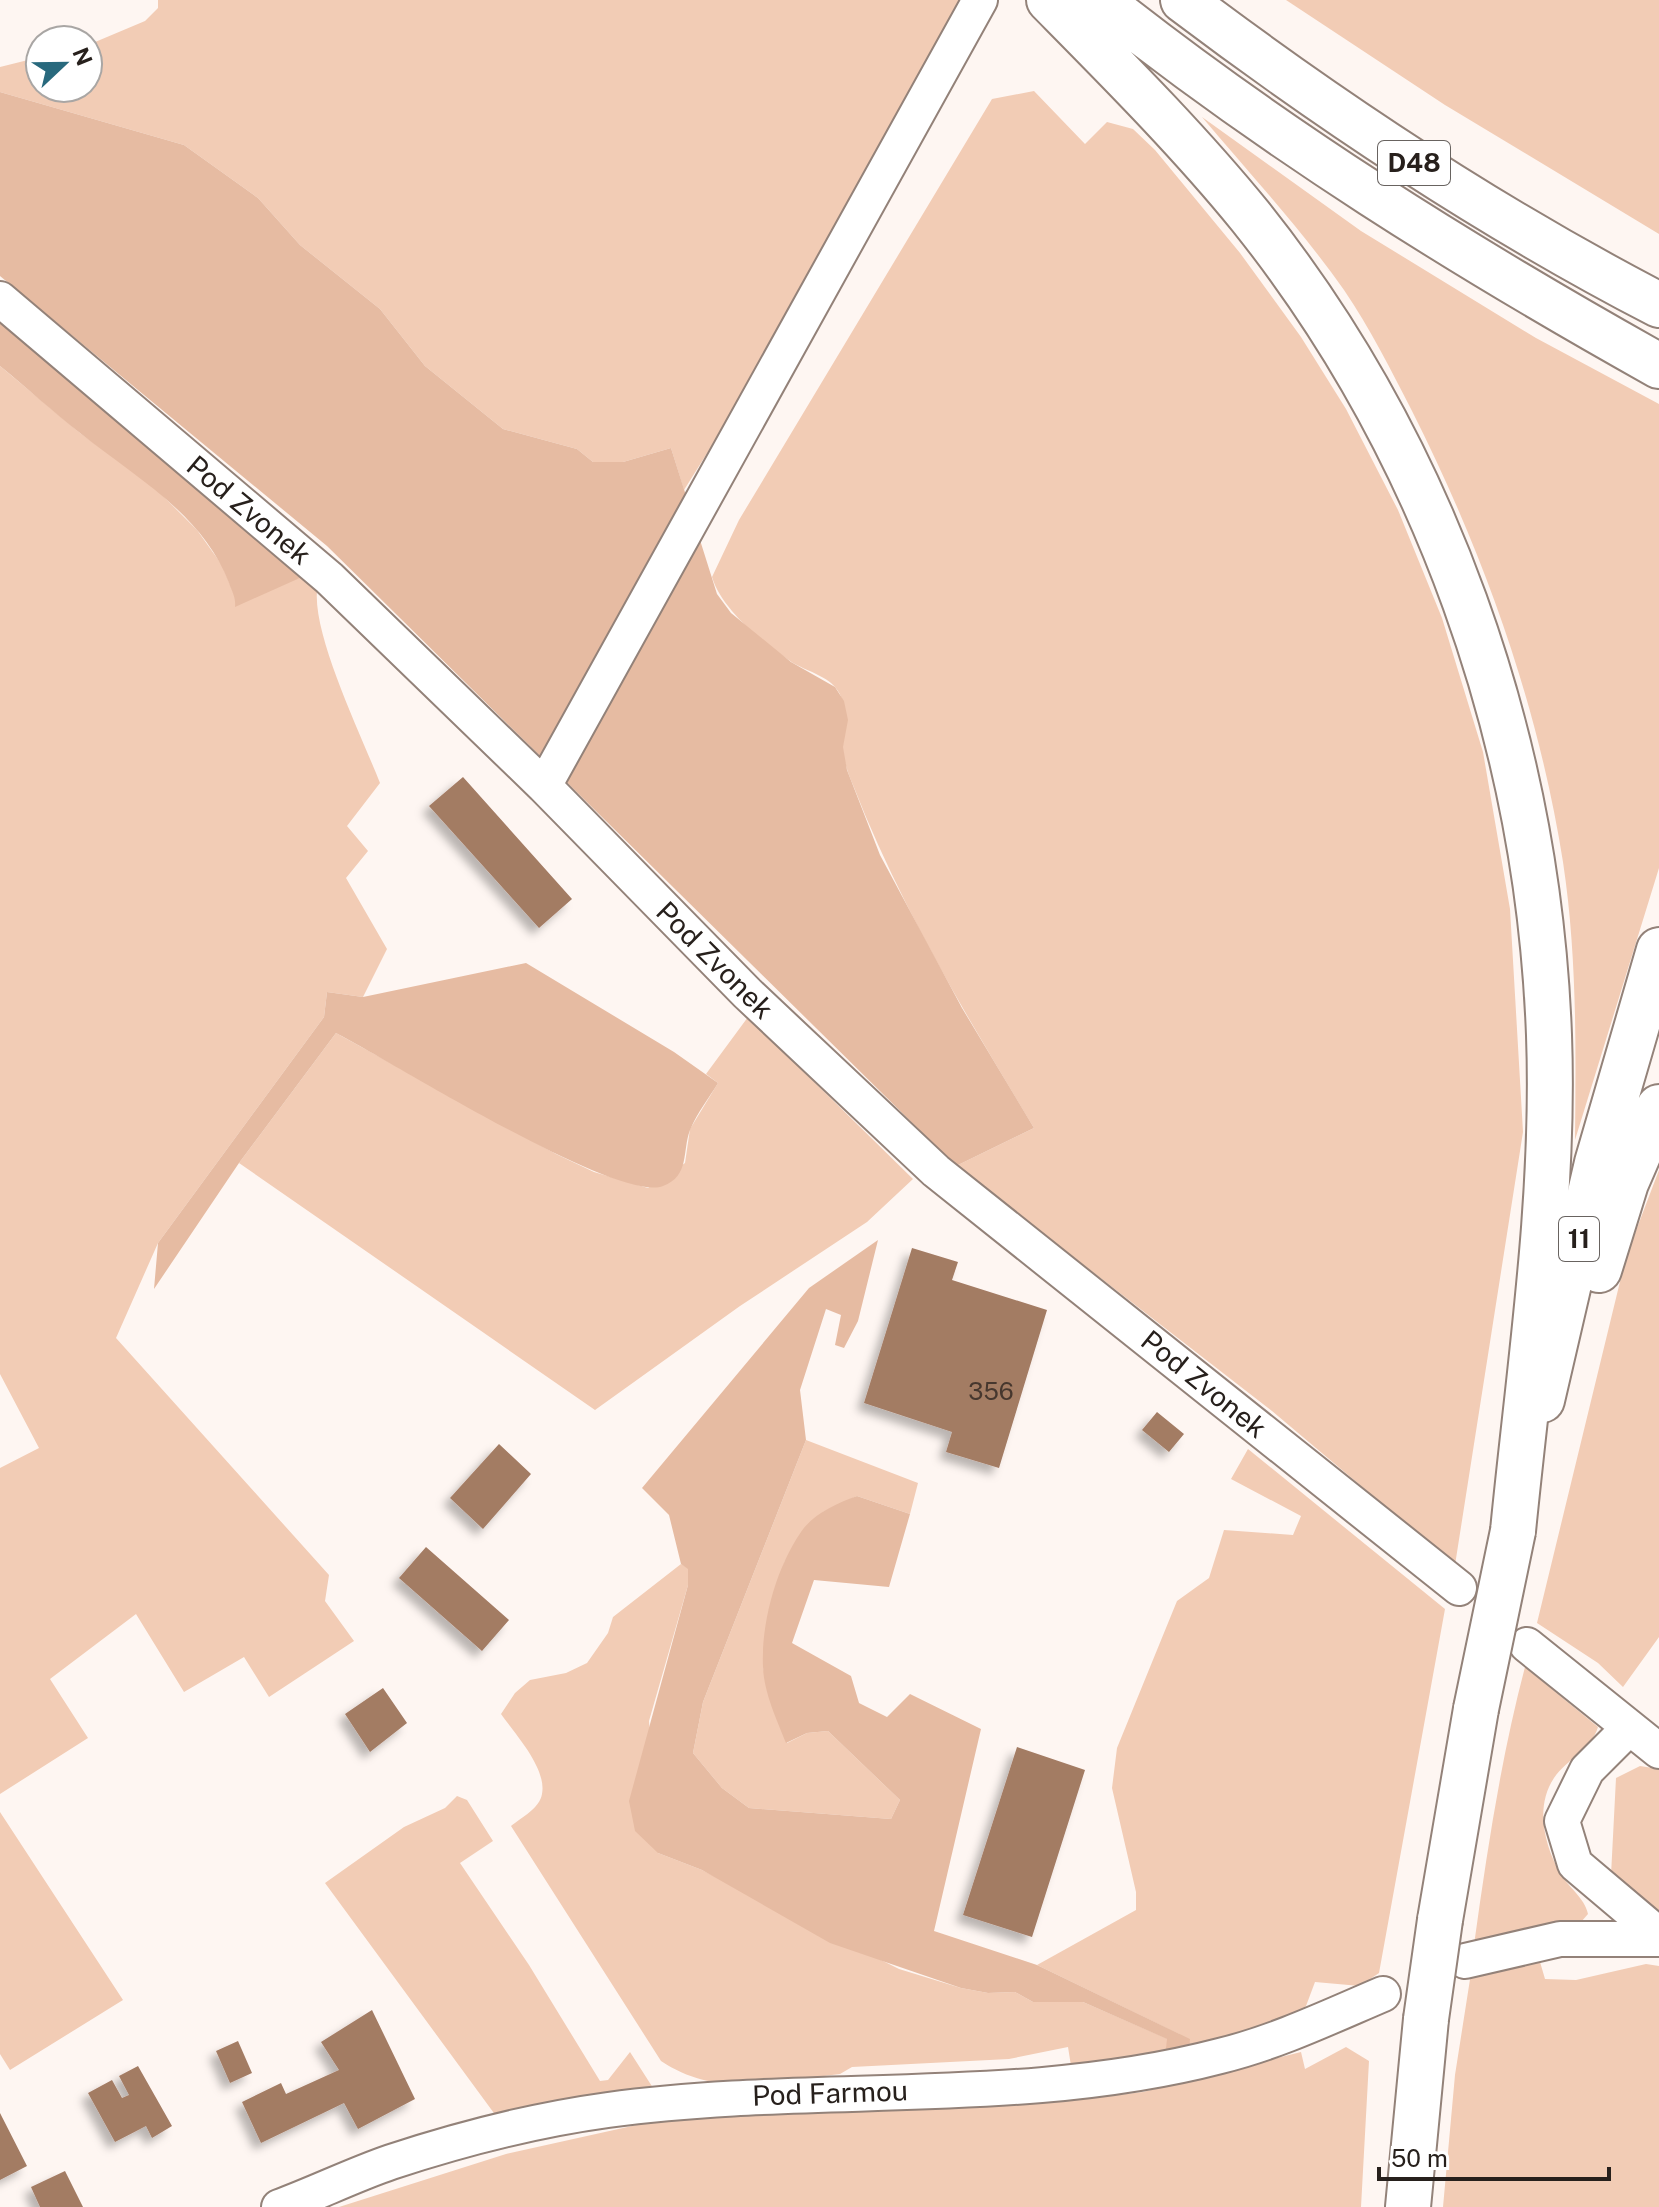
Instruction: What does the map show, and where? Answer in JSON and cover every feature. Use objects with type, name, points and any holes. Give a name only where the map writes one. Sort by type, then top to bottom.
[{"type":"main road","points":[[1049,0],[1179,133],[1251,218],[1317,308],[1375,404],[1425,503],[1467,605],[1500,711],[1526,819],[1538,897],[1549,1038],[1541,1257],[1513,1531]]},
{"type":"main road","name":"D48","points":[[1100,0],[1251,114],[1397,213],[1659,366]]},
{"type":"main road","name":"D48","points":[[1183,0],[1280,73],[1425,170],[1574,261],[1659,305]]},
{"type":"main road","name":"11","points":[[1408,2207],[1426,2019],[1476,1709],[1597,1163],[1659,950]]},
{"type":"main road","name":"11","points":[[1513,1531],[1626,1183],[1659,1107]]},
{"type":"street","points":[[544,786],[980,0]]},
{"type":"street","name":"Pod Zvonek","points":[[0,299],[329,578],[544,786],[747,993],[936,1171],[1459,1588]]},
{"type":"street","points":[[1527,1645],[1659,1751]]},
{"type":"street","points":[[1629,1728],[1587,1770],[1562,1821],[1575,1864],[1659,1937]]},
{"type":"street","points":[[1465,1961],[1560,1939],[1659,1937]]},
{"type":"street","name":"Pod Farmou","points":[[279,2207],[389,2163],[529,2124],[672,2102],[980,2088],[1116,2076],[1217,2057],[1268,2043],[1383,1994]]},
{"type":"shaded area","points":[[158,0],[965,0],[746,391],[684,490],[671,448],[623,462],[593,462],[577,449],[503,429],[425,366],[380,309],[300,245],[258,198],[184,145],[42,104],[104,104],[104,38],[145,21],[158,8]]},
{"type":"shaded area","points":[[1286,0],[1659,0],[1659,234],[1445,105]]},
{"type":"shaded area","points":[[24,61],[24,99],[0,92],[0,67]]},
{"type":"shaded area","points":[[1034,91],[1085,144],[1107,122],[1133,129],[1155,150],[1240,253],[1301,337],[1346,409],[1398,510],[1442,618],[1483,752],[1510,909],[1523,1132],[1455,1565],[1272,1411],[956,1166],[1034,1128],[936,960],[872,830],[844,760],[845,715],[839,693],[826,680],[793,663],[757,636],[725,602],[712,577],[739,520],[992,99]]},
{"type":"shaded area","points":[[0,92],[24,99],[24,104],[42,104],[184,145],[258,198],[300,245],[380,309],[425,366],[503,429],[577,449],[593,462],[623,462],[671,448],[717,594],[731,613],[791,662],[835,687],[844,701],[848,720],[843,747],[847,770],[880,855],[962,1008],[1034,1128],[956,1166],[327,546],[0,276]]},
{"type":"shaded area","points":[[1202,117],[1361,231],[1536,338],[1659,404],[1659,868],[1575,1140],[1573,966],[1563,862],[1539,745],[1485,575],[1438,465],[1363,319],[1310,245]]},
{"type":"shaded area","points":[[0,318],[302,577],[235,607],[234,595],[217,559],[185,517],[0,366]]},
{"type":"shaded area","points":[[0,366],[80,433],[153,486],[197,530],[222,565],[236,599],[302,577],[317,591],[318,611],[330,660],[380,783],[347,826],[368,851],[346,878],[387,949],[363,997],[327,992],[324,1017],[158,1243],[116,1338],[329,1575],[325,1601],[354,1641],[269,1697],[244,1657],[184,1692],[136,1614],[50,1679],[88,1738],[0,1794],[0,1468],[39,1448],[0,1374]]},
{"type":"shaded area","points":[[526,963],[674,1052],[718,1083],[693,1124],[684,1162],[672,1182],[663,1186],[638,1186],[554,1153],[336,1033],[239,1163],[154,1289],[158,1243],[324,1017],[327,992],[363,997]]},
{"type":"shaded area","points":[[748,1017],[913,1179],[867,1222],[740,1306],[595,1410],[239,1163],[336,1033],[556,1154],[594,1172],[648,1188],[685,1163],[690,1129],[718,1083],[706,1074]]},
{"type":"shaded area","points":[[1659,1170],[1659,1637],[1623,1687],[1598,1663],[1537,1623],[1626,1257]]},
{"type":"shaded area","points":[[878,1240],[858,1321],[844,1348],[835,1345],[841,1315],[826,1309],[800,1390],[806,1440],[703,1702],[693,1753],[722,1788],[749,1808],[891,1819],[900,1800],[828,1731],[807,1733],[786,1743],[766,1687],[763,1650],[777,1579],[792,1546],[812,1520],[857,1496],[910,1514],[889,1587],[814,1580],[792,1643],[851,1676],[859,1703],[887,1717],[910,1694],[981,1729],[934,1931],[1037,1965],[1190,2039],[1189,2051],[1165,2056],[1167,2039],[1083,2002],[1033,2002],[1015,1992],[988,1993],[961,1988],[830,1943],[702,1870],[658,1853],[635,1831],[629,1801],[688,1585],[688,1569],[681,1564],[669,1515],[642,1488],[809,1288]]},
{"type":"shaded area","points":[[806,1440],[918,1483],[910,1514],[857,1496],[823,1512],[785,1561],[769,1610],[763,1668],[787,1743],[807,1733],[828,1731],[900,1800],[891,1819],[749,1808],[722,1788],[693,1753],[703,1702]]},
{"type":"shaded area","points":[[1248,1449],[1445,1609],[1379,1973],[1360,1986],[1315,1982],[1306,2006],[1291,2021],[1189,2051],[1179,2034],[1037,1965],[1136,1910],[1136,1892],[1112,1788],[1117,1748],[1177,1601],[1209,1578],[1224,1530],[1293,1535],[1301,1516],[1231,1479]]},
{"type":"shaded area","points":[[681,1564],[688,1568],[688,1585],[649,1721],[658,1853],[702,1870],[899,1969],[961,1988],[988,1993],[1015,1992],[1033,2002],[1083,2002],[1168,2039],[1165,2056],[1071,2066],[1068,2047],[1009,2059],[852,2067],[840,2074],[748,2084],[704,2080],[682,2073],[661,2061],[511,1826],[538,1804],[542,1784],[529,1752],[501,1714],[515,1693],[530,1680],[566,1673],[587,1663],[608,1633],[613,1617]]},
{"type":"shaded area","points":[[1525,1667],[1598,1727],[1590,1742],[1554,1778],[1548,1789],[1543,1813],[1546,1838],[1554,1862],[1588,1914],[1581,1922],[1474,1945],[1495,1805]]},
{"type":"shaded area","points":[[1640,1766],[1659,1769],[1659,1912],[1611,1875],[1616,1778]]},
{"type":"shaded area","points":[[457,1796],[467,1800],[493,1841],[460,1863],[529,1965],[600,2081],[608,2080],[630,2052],[655,2091],[499,2120],[325,1883],[404,1827],[445,1808]]},
{"type":"shaded area","points":[[0,1812],[123,2000],[10,2070],[0,2054]]},
{"type":"shaded area","points":[[1538,1955],[1545,1979],[1576,1980],[1646,1964],[1659,1966],[1659,2207],[1443,2207],[1455,2075],[1471,1973]]},
{"type":"shaded area","points":[[1346,2047],[1369,2061],[1361,2207],[339,2207],[506,2154],[668,2118],[727,2112],[1057,2102],[1143,2092],[1301,2052],[1305,2069]]},
{"type":"building","points":[[463,777],[572,899],[539,928],[429,806]]},
{"type":"building","points":[[912,1248],[958,1262],[952,1280],[1047,1310],[999,1468],[946,1452],[952,1432],[864,1403]]},
{"type":"building","points":[[1157,1412],[1184,1434],[1169,1452],[1142,1430]]},
{"type":"building","points":[[499,1444],[531,1474],[483,1529],[450,1498]]},
{"type":"building","points":[[426,1547],[509,1620],[482,1651],[399,1578]]},
{"type":"building","points":[[383,1688],[407,1723],[370,1752],[345,1714]]},
{"type":"building","points":[[1017,1747],[1085,1770],[1032,1937],[963,1915]]},
{"type":"building","points":[[372,2010],[415,2099],[358,2129],[344,2103],[261,2143],[242,2102],[281,2083],[286,2094],[339,2070],[321,2042]]},
{"type":"building","points":[[238,2041],[252,2073],[230,2083],[216,2051]]},
{"type":"building","points":[[138,2066],[172,2126],[152,2138],[146,2126],[115,2142],[88,2093],[112,2080],[122,2098],[129,2095],[119,2076]]},
{"type":"building","points":[[0,2113],[27,2166],[0,2180]]},
{"type":"building","points":[[65,2171],[83,2207],[40,2207],[31,2187]]}]
